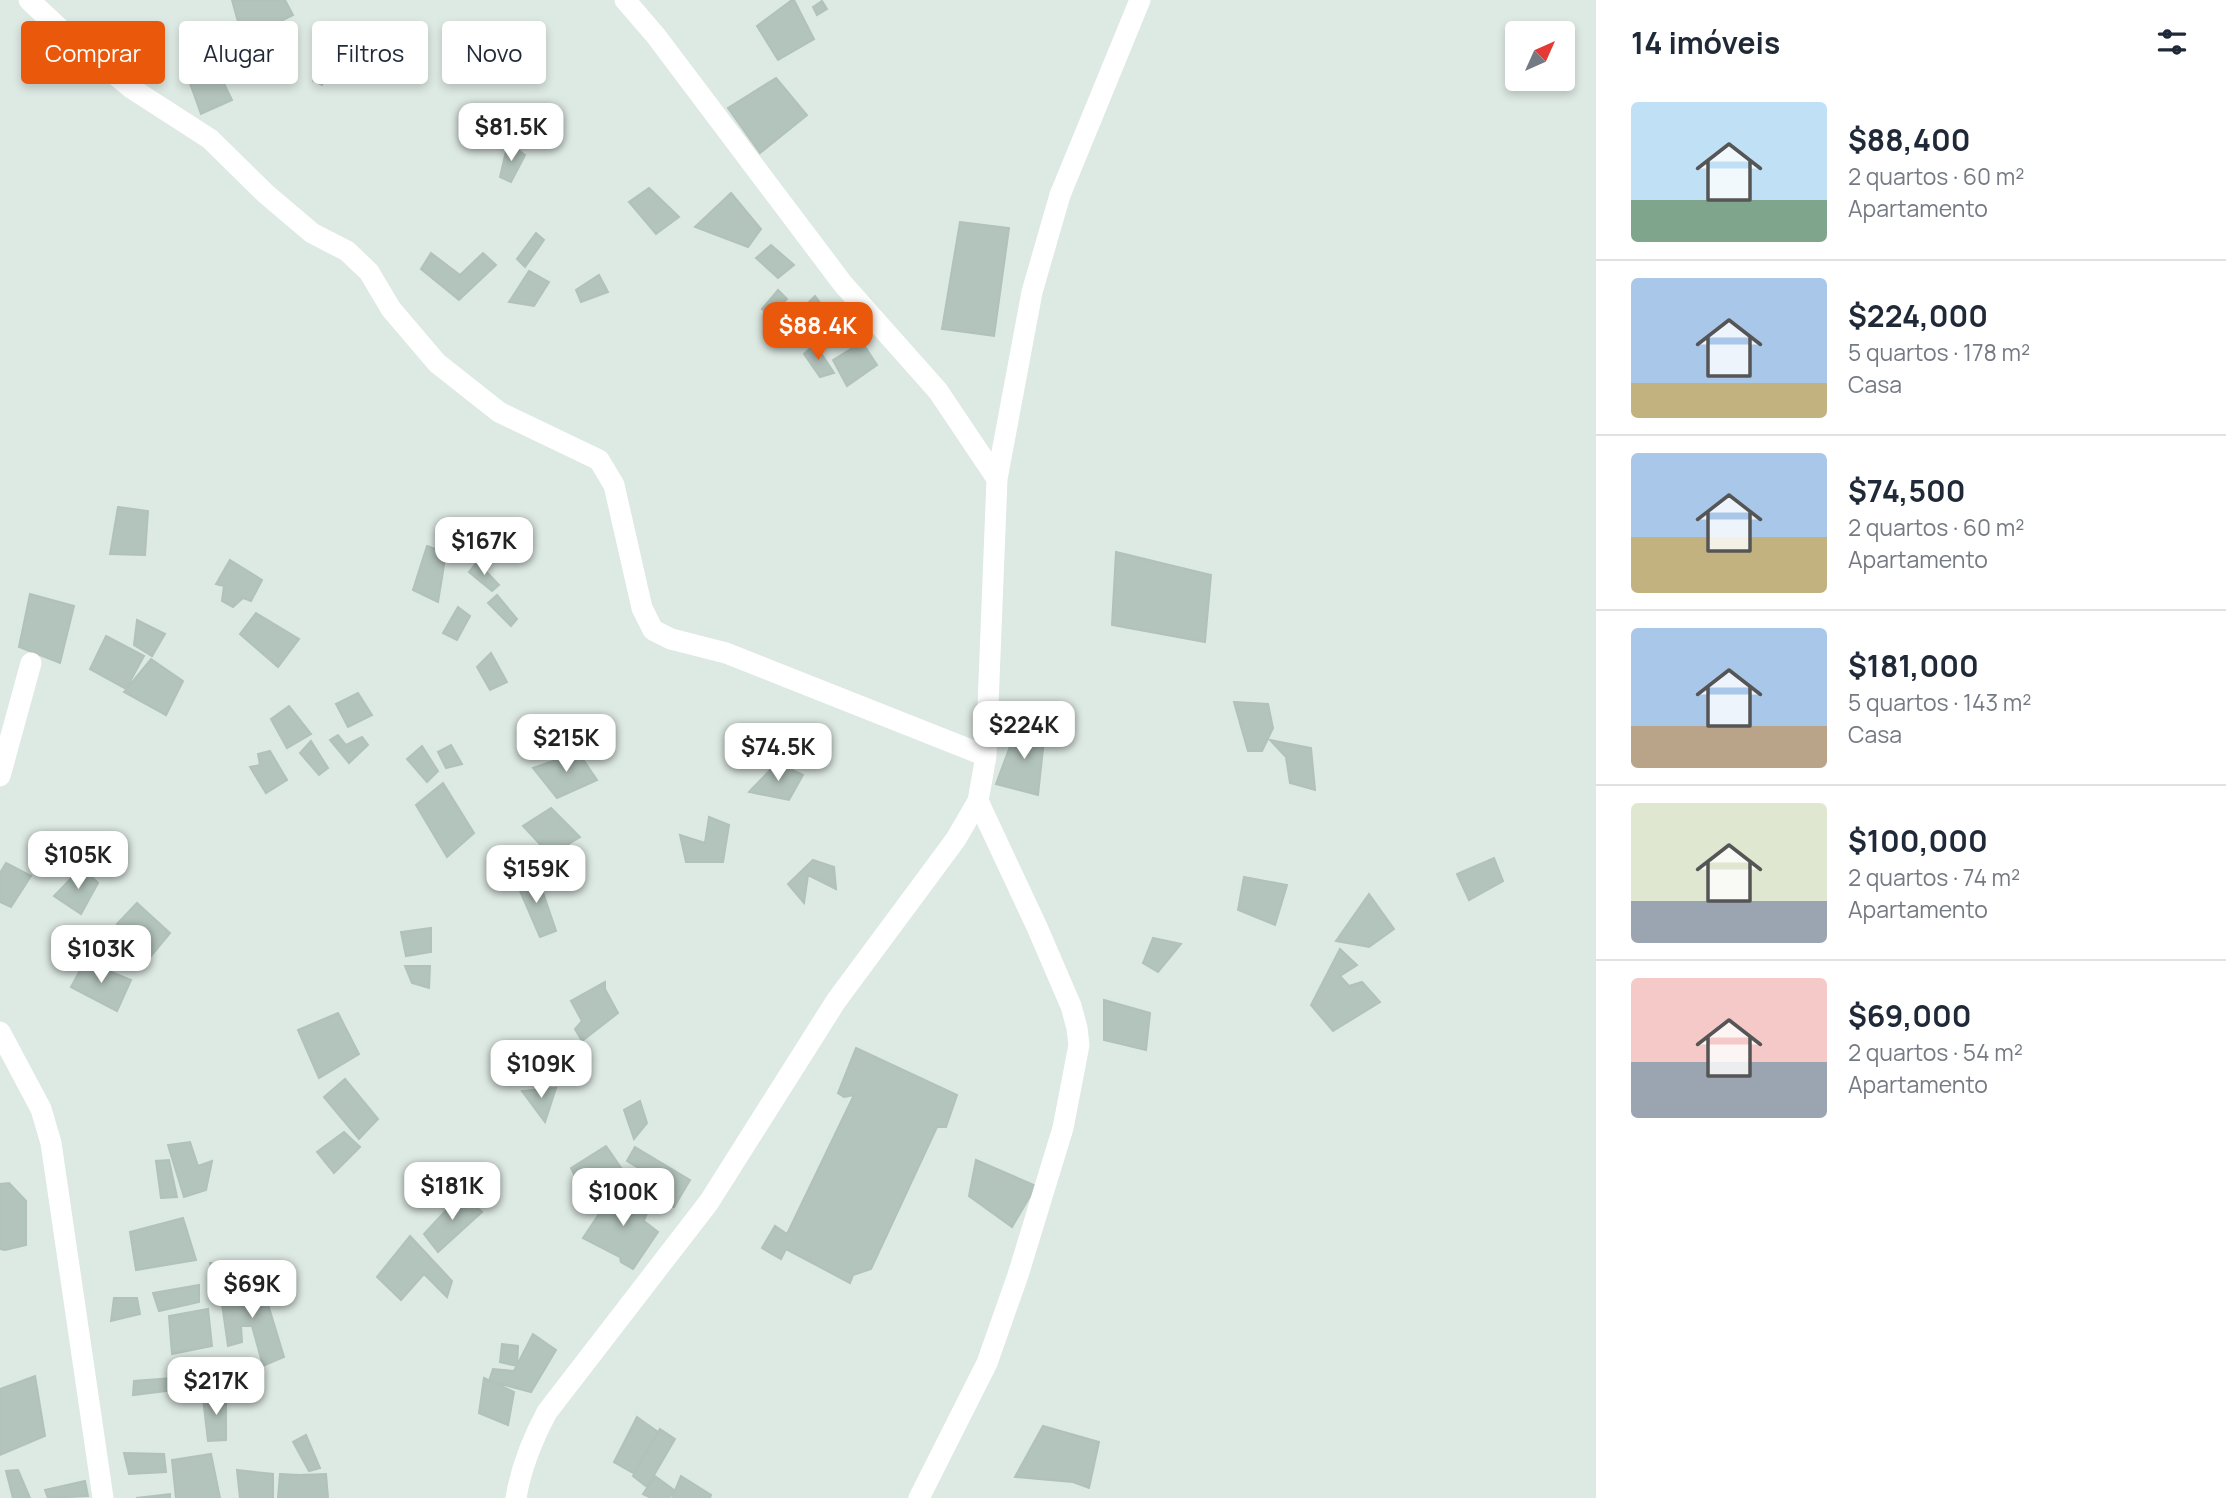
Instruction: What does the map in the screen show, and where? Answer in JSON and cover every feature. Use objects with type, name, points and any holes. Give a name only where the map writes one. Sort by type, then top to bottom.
[{"type":"street","points":[[29,0],[131,88],[211,139],[238,168],[312,233],[346,251],[369,272],[391,309],[436,363],[499,412],[599,460],[614,485],[642,608],[653,630],[671,639],[726,653],[986,756]]},
{"type":"street","points":[[625,0],[656,36],[843,284],[938,391],[997,479]]},
{"type":"street","points":[[516,1498],[520,1472],[547,1412],[709,1202],[836,1001],[956,839],[978,801],[986,756],[997,479],[1032,292],[1059,195],[1140,0]]},
{"type":"street","points":[[0,776],[31,663]]},
{"type":"street","points":[[919,1498],[987,1363],[1018,1275],[1063,1128],[1079,1045],[1071,1006],[978,801]]},
{"type":"street","points":[[0,1032],[41,1109],[51,1143],[103,1498]]},
{"type":"building","points":[[232,0],[285,0],[293,15],[281,21],[238,21]]},
{"type":"building","points":[[792,0],[814,39],[778,60],[757,26]]},
{"type":"building","points":[[822,1],[827,9],[817,15],[813,7]]},
{"type":"building","points":[[776,78],[807,115],[760,153],[728,108]]},
{"type":"building","points":[[190,84],[224,84],[232,100],[201,114]]},
{"type":"building","points":[[508,143],[525,155],[511,182],[500,177]]},
{"type":"building","points":[[649,188],[679,217],[656,234],[629,202]]},
{"type":"building","points":[[731,193],[761,229],[748,247],[695,227]]},
{"type":"building","points":[[960,222],[1009,228],[994,336],[942,329]]},
{"type":"building","points":[[536,233],[544,240],[525,267],[517,259]]},
{"type":"building","points":[[771,245],[794,265],[778,278],[756,258]]},
{"type":"building","points":[[431,253],[460,275],[483,253],[496,265],[459,300],[421,269]]},
{"type":"building","points":[[529,271],[549,282],[534,306],[509,302]]},
{"type":"building","points":[[599,275],[608,292],[581,302],[576,290]]},
{"type":"building","points":[[778,290],[787,299],[770,315],[762,309]]},
{"type":"building","points":[[815,296],[829,315],[810,334],[794,317]]},
{"type":"building","points":[[862,342],[877,365],[847,386],[833,360]]},
{"type":"building","points":[[815,344],[834,373],[820,377],[804,354]]},
{"type":"building","points":[[118,507],[148,511],[145,555],[110,554]]},
{"type":"building","points":[[427,546],[446,553],[438,602],[413,590]]},
{"type":"building","points":[[1116,552],[1211,575],[1205,642],[1112,625]]},
{"type":"building","points":[[230,560],[262,580],[251,601],[243,598],[233,607],[222,601],[224,586],[216,584]]},
{"type":"building","points":[[477,562],[499,585],[492,591],[469,572]]},
{"type":"building","points":[[30,594],[74,606],[60,663],[19,647]]},
{"type":"building","points":[[497,595],[517,619],[511,626],[488,603]]},
{"type":"building","points":[[458,607],[470,616],[457,640],[443,633]]},
{"type":"building","points":[[256,613],[299,639],[278,667],[240,634]]},
{"type":"building","points":[[137,620],[165,634],[152,656],[134,645]]},
{"type":"building","points":[[106,636],[144,656],[126,689],[90,669]]},
{"type":"building","points":[[491,653],[507,682],[490,690],[477,667]]},
{"type":"building","points":[[151,659],[183,681],[166,715],[124,692]]},
{"type":"building","points":[[358,693],[372,715],[348,727],[336,704]]},
{"type":"building","points":[[1234,702],[1268,704],[1273,728],[1262,751],[1248,751]]},
{"type":"building","points":[[289,706],[311,734],[287,748],[271,719]]},
{"type":"building","points":[[1018,725],[1045,730],[1038,795],[996,784]]},
{"type":"building","points":[[338,735],[346,745],[362,737],[368,745],[349,763],[330,740]]},
{"type":"building","points":[[1270,740],[1311,748],[1315,790],[1290,783],[1286,757]]},
{"type":"building","points":[[311,741],[328,768],[319,775],[300,753]]},
{"type":"building","points":[[451,745],[462,764],[446,768],[438,752]]},
{"type":"building","points":[[422,746],[438,771],[427,782],[407,759]]},
{"type":"building","points":[[270,751],[287,780],[266,793],[250,767],[260,765],[258,754]]},
{"type":"building","points":[[578,752],[597,780],[557,798],[533,768]]},
{"type":"building","points":[[777,763],[803,775],[789,800],[749,792]]},
{"type":"building","points":[[443,783],[474,833],[447,857],[416,805]]},
{"type":"building","points":[[551,808],[580,837],[550,855],[523,826]]},
{"type":"building","points":[[709,817],[729,825],[723,862],[686,862],[680,835],[705,843]]},
{"type":"building","points":[[1494,858],[1503,881],[1469,900],[1457,874]]},
{"type":"building","points":[[813,860],[834,867],[836,889],[808,875],[804,903],[788,884]]},
{"type":"building","points":[[6,863],[31,876],[11,907],[0,902],[0,873]]},
{"type":"building","points":[[82,867],[98,883],[81,914],[54,896]]},
{"type":"building","points":[[514,877],[538,878],[556,931],[540,937]]},
{"type":"building","points":[[1244,877],[1287,885],[1275,925],[1238,910]]},
{"type":"building","points":[[1369,894],[1394,929],[1369,947],[1336,941]]},
{"type":"building","points":[[137,903],[170,933],[151,956],[117,924]]},
{"type":"building","points":[[431,928],[431,952],[406,956],[401,932]]},
{"type":"building","points":[[1153,938],[1181,944],[1158,972],[1143,963]]},
{"type":"building","points":[[1340,949],[1357,965],[1340,976],[1349,986],[1362,982],[1380,1002],[1333,1031],[1311,1005]]},
{"type":"building","points":[[85,961],[131,980],[117,1011],[71,987]]},
{"type":"building","points":[[405,966],[430,966],[429,988],[412,983]]},
{"type":"building","points":[[605,982],[605,989],[618,1013],[582,1041],[575,1029],[582,1021],[571,1001]]},
{"type":"building","points":[[1104,1000],[1150,1013],[1146,1050],[1104,1040]]},
{"type":"building","points":[[338,1013],[359,1054],[319,1078],[298,1030]]},
{"type":"building","points":[[856,1048],[957,1095],[946,1127],[937,1127],[871,1269],[853,1275],[850,1283],[786,1249],[781,1259],[762,1248],[775,1226],[787,1234],[854,1095],[844,1097],[838,1093]]},
{"type":"building","points":[[345,1079],[378,1119],[359,1139],[324,1097]]},
{"type":"building","points":[[556,1088],[545,1122],[522,1091]]},
{"type":"building","points":[[640,1101],[647,1123],[634,1139],[624,1110]]},
{"type":"building","points":[[344,1132],[360,1147],[334,1173],[317,1152]]},
{"type":"building","points":[[190,1142],[198,1166],[212,1161],[206,1190],[184,1197],[168,1145]]},
{"type":"building","points":[[606,1146],[624,1172],[587,1200],[577,1185],[571,1168]]},
{"type":"building","points":[[635,1147],[690,1180],[674,1207],[657,1195],[663,1183],[627,1161]]},
{"type":"building","points":[[169,1160],[177,1197],[161,1198],[156,1161]]},
{"type":"building","points":[[976,1160],[1036,1186],[1012,1227],[969,1196]]},
{"type":"building","points":[[9,1183],[26,1201],[26,1245],[5,1250],[0,1249],[0,1184]]},
{"type":"building","points":[[616,1188],[650,1205],[644,1221],[658,1232],[633,1269],[621,1262],[620,1257],[583,1238]]},
{"type":"building","points":[[462,1193],[482,1212],[438,1252],[424,1234]]},
{"type":"building","points":[[183,1218],[196,1260],[136,1270],[130,1232]]},
{"type":"building","points":[[410,1236],[452,1281],[447,1297],[424,1274],[401,1300],[377,1277]]},
{"type":"building","points":[[210,1263],[255,1263],[254,1275],[215,1289]]},
{"type":"building","points":[[260,1278],[284,1357],[263,1366],[252,1326],[241,1326],[242,1342],[228,1346],[221,1297]]},
{"type":"building","points":[[199,1285],[199,1302],[159,1311],[153,1293]]},
{"type":"building","points":[[114,1298],[137,1298],[140,1314],[111,1321]]},
{"type":"building","points":[[208,1309],[212,1346],[172,1354],[169,1316]]},
{"type":"building","points":[[533,1334],[556,1350],[531,1392],[489,1381],[493,1369],[514,1371]]},
{"type":"building","points":[[502,1344],[518,1346],[517,1366],[500,1362]]},
{"type":"building","points":[[35,1376],[45,1436],[0,1455],[0,1389]]},
{"type":"building","points":[[185,1377],[182,1389],[133,1395],[134,1381]]},
{"type":"building","points":[[484,1378],[514,1392],[508,1425],[479,1413]]},
{"type":"building","points":[[226,1394],[226,1440],[208,1441],[203,1398]]},
{"type":"building","points":[[637,1417],[658,1432],[633,1473],[614,1462]]},
{"type":"building","points":[[1043,1426],[1099,1442],[1089,1488],[1073,1482],[1015,1477]]},
{"type":"building","points":[[660,1429],[675,1439],[647,1487],[633,1476]]},
{"type":"building","points":[[306,1435],[320,1468],[309,1471],[293,1442]]},
{"type":"building","points":[[124,1453],[164,1454],[166,1472],[129,1474]]},
{"type":"building","points":[[211,1454],[220,1498],[176,1498],[172,1460]]},
{"type":"building","points":[[18,1470],[30,1498],[13,1498],[6,1471]]},
{"type":"building","points":[[237,1470],[273,1474],[273,1498],[240,1498]]},
{"type":"building","points":[[280,1474],[326,1474],[328,1498],[278,1498]]},
{"type":"building","points":[[655,1476],[674,1490],[669,1498],[651,1498],[643,1494]]},
{"type":"building","points":[[681,1476],[711,1495],[710,1498],[672,1498]]},
{"type":"building","points":[[85,1481],[88,1496],[48,1498],[45,1490]]},
{"type":"building","points":[[170,1494],[170,1498],[136,1498]]}]
